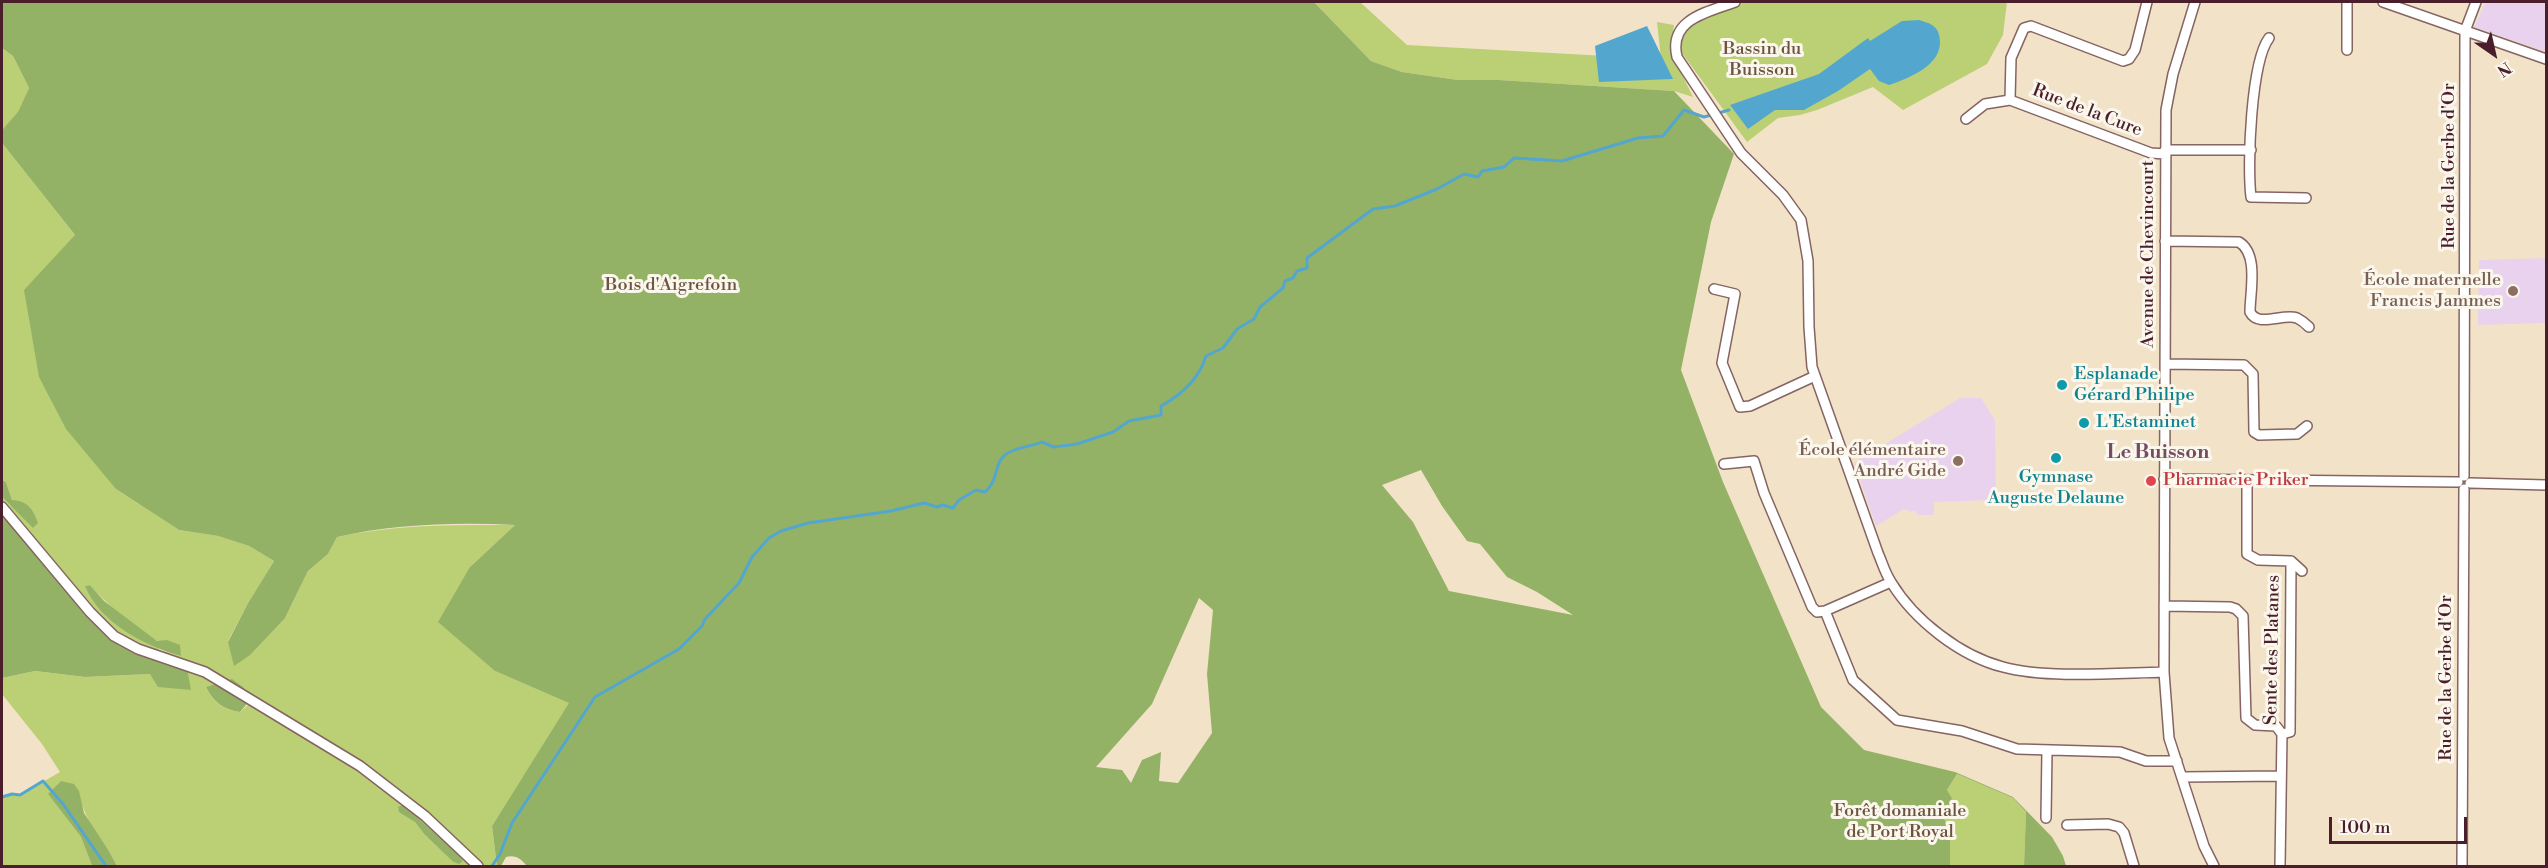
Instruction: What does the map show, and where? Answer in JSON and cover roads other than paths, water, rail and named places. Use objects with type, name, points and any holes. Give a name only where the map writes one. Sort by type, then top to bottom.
[{"type":"street","points":[[1736,2],[1687,21],[1678,32],[1675,46],[1679,62],[1734,143],[1783,195],[1801,220],[1806,244],[1812,367],[1878,553],[1891,582],[1918,617],[1943,638],[1977,657],[2003,667],[2052,673],[2164,672]]},
{"type":"street","points":[[2010,100],[2011,58],[2024,28],[2031,26],[2123,61],[2129,59],[2135,50],[2147,2]]},
{"type":"street","name":"Avenue de Chevincourt","points":[[2194,2],[2166,110],[2164,672],[2169,738],[2204,846],[2214,867]]},
{"type":"street","points":[[2347,50],[2348,2]]},
{"type":"street","points":[[2383,2],[2547,59]]},
{"type":"street","name":"Rue de la Gerbe d'Or","points":[[2462,867],[2467,42],[2465,31],[2476,2]]},
{"type":"street","points":[[2269,38],[2262,52],[2251,105],[2251,197],[2306,198]]},
{"type":"street","name":"Rue de la Cure","points":[[1966,118],[1985,104],[2010,100],[2151,153],[2251,150]]},
{"type":"street","points":[[2165,241],[2239,242],[2247,248],[2251,260],[2250,312],[2252,316],[2258,320],[2295,317],[2309,327]]},
{"type":"street","points":[[1714,289],[1735,294],[1722,363],[1740,407],[1750,406],[1815,376]]},
{"type":"street","points":[[2165,364],[2244,365],[2253,374],[2254,432],[2259,435],[2297,434],[2307,426]]},
{"type":"street","points":[[1724,464],[1754,461],[1764,494],[1812,607],[1817,612],[1825,611],[1891,582]]},
{"type":"street","points":[[2164,479],[2547,485]]},
{"type":"street","points":[[2247,480],[2247,554],[2258,560],[2291,561],[2302,571]]},
{"type":"street","points":[[2,507],[90,612],[114,636],[138,649],[205,672],[360,766],[417,809],[478,867]]},
{"type":"street","name":"Sente des Platanes","points":[[2282,734],[2290,732],[2291,561]]},
{"type":"street","points":[[2164,606],[2230,607],[2241,612],[2244,620],[2246,718],[2255,725],[2276,726],[2282,734],[2280,867]]},
{"type":"street","points":[[1825,611],[1853,680],[1898,720],[1962,731],[2017,749],[2120,752],[2146,761],[2177,761]]},
{"type":"street","points":[[2046,818],[2048,750]]},
{"type":"street","points":[[2182,777],[2281,776]]},
{"type":"street","points":[[2067,825],[2108,824],[2119,827],[2124,833],[2134,867]]},
{"type":"water","name":"Bassin du Buisson","points":[[1919,20],[1931,24],[1936,29],[1940,41],[1939,50],[1930,64],[1906,79],[1889,85],[1879,81],[1870,69],[1838,91],[1804,110],[1775,110],[1748,129],[1730,105],[1819,74],[1868,38],[1870,41],[1902,21]]},
{"type":"water","points":[[1647,26],[1673,79],[1599,82],[1595,46]]},
{"type":"waterway","points":[[492,866],[500,854],[512,823],[595,697],[679,649],[739,583],[752,557],[769,538],[781,531],[808,523],[891,511],[924,503],[953,508],[959,500],[976,490],[985,492],[992,482],[999,462],[1013,450],[1042,442],[1054,447],[1077,444],[1113,432],[1129,421],[1161,415],[1161,406],[1188,386],[1199,372],[1206,356],[1223,348],[1237,329],[1254,319],[1260,307],[1283,288],[1285,281],[1293,278],[1297,271],[1307,268],[1307,258],[1373,209],[1395,206],[1437,189],[1464,174],[1478,177],[1482,171],[1504,167],[1514,158],[1562,161],[1638,138],[1663,136],[1684,110],[1704,117],[1729,110]]},
{"type":"waterway","points":[[2,797],[12,794],[20,795],[43,781],[63,804],[106,866]]},
{"type":"place","name":"École maternelle Francis Jammes","points":[[2513,291]]},
{"type":"place","name":"Esplanade Gérard Philipe","points":[[2062,385]]},
{"type":"place","name":"L'Estaminet","points":[[2084,423]]},
{"type":"place","name":"Gymnase Auguste Delaune","points":[[2056,458]]},
{"type":"place","name":"École élémentaire André Gide","points":[[1958,461]]},
{"type":"place","name":"Pharmacie Priker","points":[[2151,481]]},
{"type":"district","name":"Le Buisson","points":[[2158,453]]},
{"type":"park label","name":"Bois d'Aigrefoin","points":[[671,286]]},
{"type":"park label","name":"Forêt domaniale de Port Royal","points":[[1900,822]]}]
